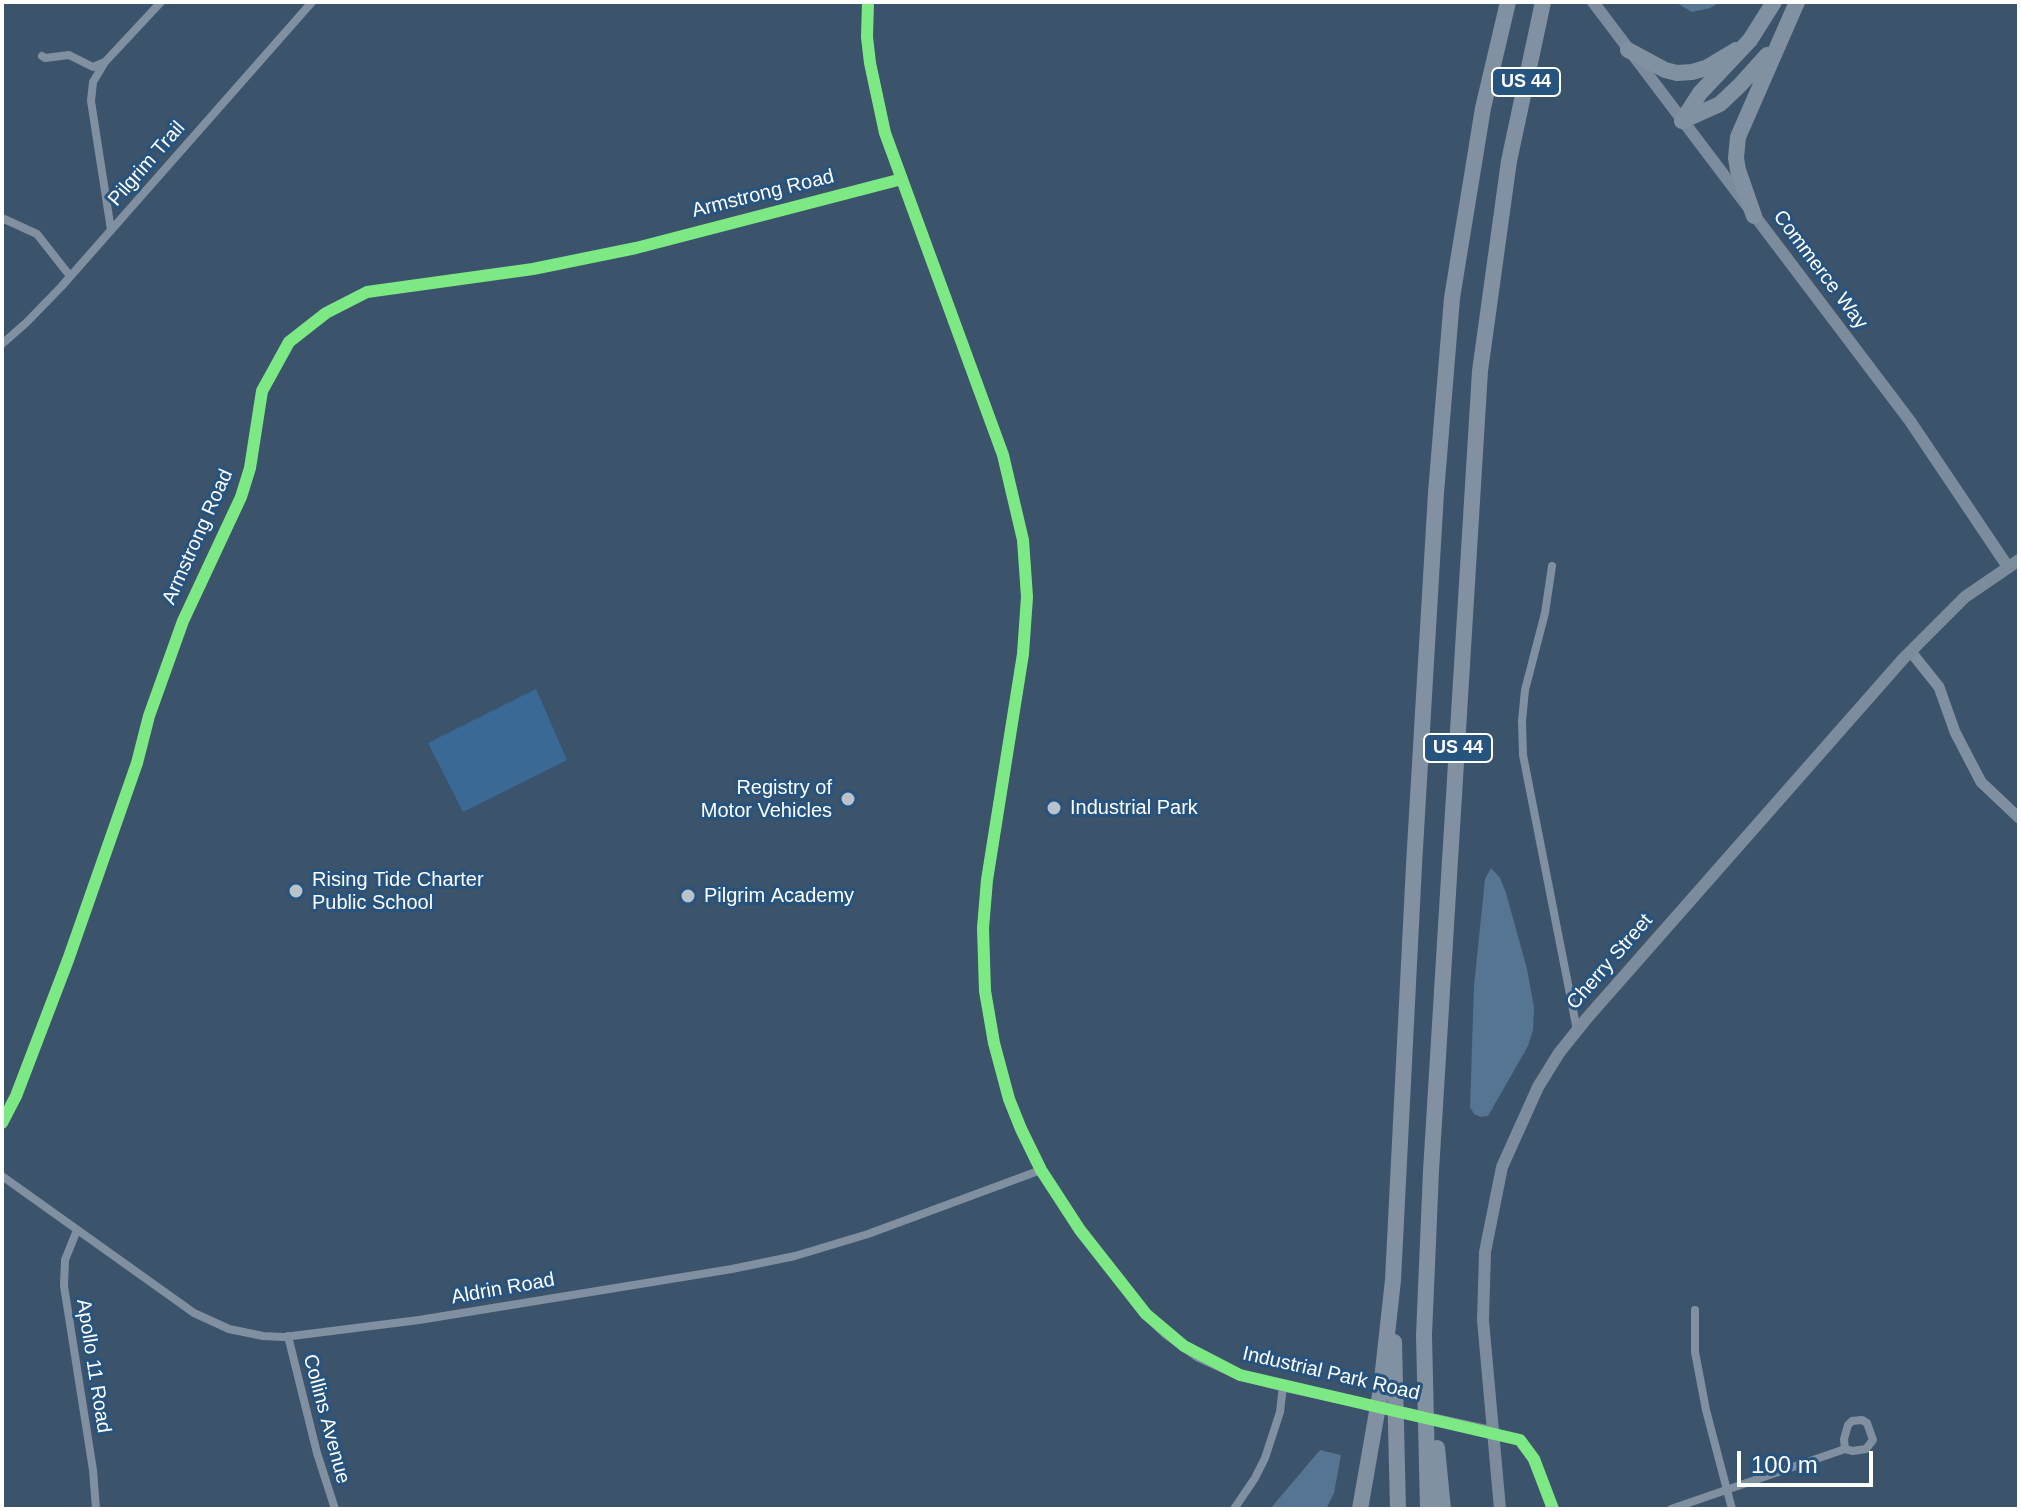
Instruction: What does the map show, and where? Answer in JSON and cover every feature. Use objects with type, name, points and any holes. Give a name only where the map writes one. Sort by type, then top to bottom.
[{"type":"highway","name":"US 44","points":[[1360,1509],[1375,1423],[1388,1390],[1414,865],[1436,493],[1452,298],[1483,108],[1508,2]]},
{"type":"highway","name":"US 44","points":[[1431,1434],[1424,1335],[1431,1171],[1480,371],[1509,161],[1543,2]]},
{"type":"highway","points":[[1682,121],[1700,93],[1729,66],[1750,40],[1774,2]]},
{"type":"highway","points":[[1754,216],[1738,170],[1738,137],[1797,2]]},
{"type":"highway","points":[[1682,121],[1720,104],[1729,96],[1762,61],[1786,27]]},
{"type":"highway","points":[[1628,50],[1665,70],[1692,72],[1706,68],[1750,40]]},
{"type":"highway","points":[[1388,1390],[1396,1426],[1398,1509]]},
{"type":"highway","points":[[1428,1509],[1431,1434]]},
{"type":"highway","points":[[1431,1434],[1443,1509]]},
{"type":"main road","name":"Commerce Way","points":[[1593,2],[1910,421],[2014,564]]},
{"type":"main road","name":"Cherry Street","points":[[1500,1509],[1483,1289],[1485,1252],[1502,1167],[1525,1112],[1550,1067],[1577,1030],[1911,652],[1965,597],[2014,564]]},
{"type":"street","points":[[111,230],[91,101],[93,82],[105,62],[161,2]]},
{"type":"street","name":"Pilgrim Trail","points":[[2,344],[70,276],[312,2]]},
{"type":"street","name":"Industrial Park Road","points":[[868,2],[870,63],[885,133],[1000,445],[1023,540],[1027,597],[1025,639],[987,880],[983,961],[989,1018],[1000,1070],[1021,1129],[1041,1170],[1080,1230],[1166,1333],[1198,1356],[1240,1375],[1494,1432]]},
{"type":"street","points":[[42,56],[69,55],[93,67],[105,62]]},
{"type":"street","name":"Armstrong Road","points":[[2,1123],[16,1096],[68,960],[137,763],[148,717],[170,656],[196,589],[241,497],[250,468],[262,391],[289,342],[326,313],[367,292],[533,269],[621,251],[902,179]]},
{"type":"street","points":[[2,218],[37,234],[70,276]]},
{"type":"street","points":[[1552,566],[1545,613],[1525,690],[1523,755],[1528,793],[1577,1030]]},
{"type":"street","points":[[1911,652],[1939,687],[1955,732],[1981,782],[2019,818]]},
{"type":"street","name":"Aldrin Road","points":[[2,1176],[170,1297],[212,1322],[245,1333],[288,1336],[419,1320],[795,1256],[868,1234],[1041,1170]]},
{"type":"street","name":"Apollo 11 Road","points":[[77,1230],[65,1260],[64,1286],[93,1470],[96,1509]]},
{"type":"street","points":[[1695,1310],[1695,1352],[1706,1410],[1732,1509]]},
{"type":"street","name":"Collins Avenue","points":[[288,1336],[317,1453],[335,1509]]},
{"type":"street","points":[[1234,1509],[1265,1458],[1280,1412],[1283,1386]]},
{"type":"street","points":[[1494,1432],[1520,1440],[1526,1446],[1553,1509]]},
{"type":"street","points":[[1671,1509],[1845,1449]]},
{"type":"shaded area","points":[[1675,2],[1721,2],[1692,12]]},
{"type":"shaded area","points":[[536,689],[567,760],[463,812],[428,743]]},
{"type":"shaded area","points":[[1491,868],[1500,878],[1506,893],[1527,969],[1534,1008],[1533,1030],[1528,1046],[1488,1116],[1481,1117],[1474,1114],[1470,1107],[1474,986],[1485,879]]},
{"type":"shaded area","points":[[1320,1450],[1341,1455],[1334,1493],[1326,1509],[1270,1509]]},
{"type":"cycle path","points":[[868,2],[870,63],[885,133],[1003,455],[1023,540],[1027,597],[1023,654],[987,880],[983,928],[985,991],[994,1043],[1009,1099],[1021,1129],[1041,1170],[1080,1230],[1146,1314],[1184,1346],[1240,1375],[1520,1440],[1534,1459],[1553,1509]]},
{"type":"cycle path","points":[[2,1123],[16,1096],[68,960],[183,621],[241,497],[250,468],[262,391],[289,342],[326,313],[367,292],[533,269],[636,248],[902,179]]},
{"type":"place","name":"Registry of Motor Vehicles","points":[[848,799]]},
{"type":"place","name":"Industrial Park","points":[[1054,808]]},
{"type":"place","name":"Rising Tide Charter Public School","points":[[296,891]]},
{"type":"place","name":"Pilgrim Academy","points":[[688,896]]}]
